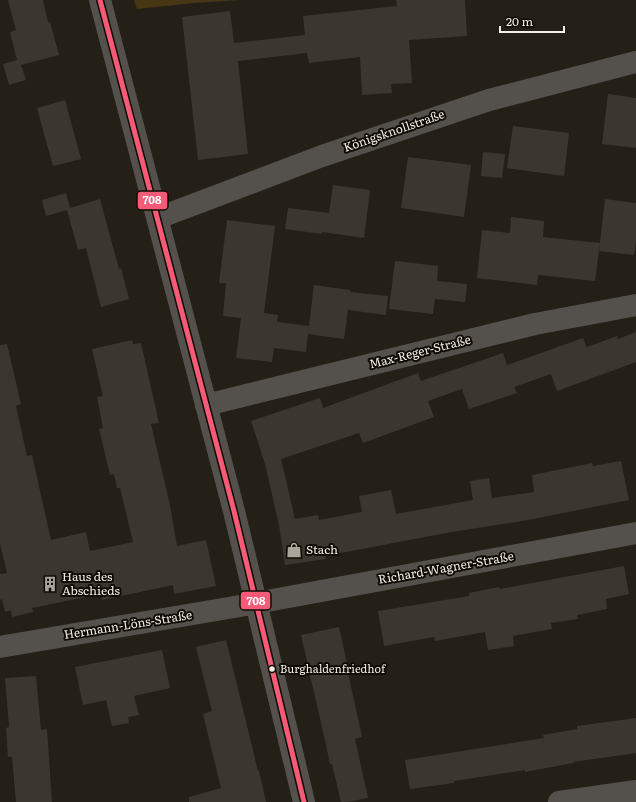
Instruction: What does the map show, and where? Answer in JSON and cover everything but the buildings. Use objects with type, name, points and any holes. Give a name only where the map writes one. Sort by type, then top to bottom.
[{"type":"street","points":[[100,0],[234,511],[304,802]]},
{"type":"street","name":"Königsknollstraße","points":[[158,218],[322,156],[489,100],[636,62]]},
{"type":"street","name":"Max-Reger-Straße","points":[[206,405],[535,324],[636,305]]},
{"type":"street","name":"Richard-Wagner-Straße","points":[[256,602],[636,533]]},
{"type":"street","name":"Hermann-Löns-Straße","points":[[0,646],[240,606],[256,602]]},
{"type":"street","points":[[559,802],[636,791]]},
{"type":"shaded area","points":[[134,0],[239,0],[137,9]]},
{"type":"transit line","name":"708","points":[[100,0],[234,511],[304,802]]},
{"type":"place","name":"Stach","points":[[294,550]]},
{"type":"place","name":"Haus des Abschieds","points":[[50,584]]},
{"type":"place","name":"Burghaldenfriedhof","points":[[272,669]]}]
